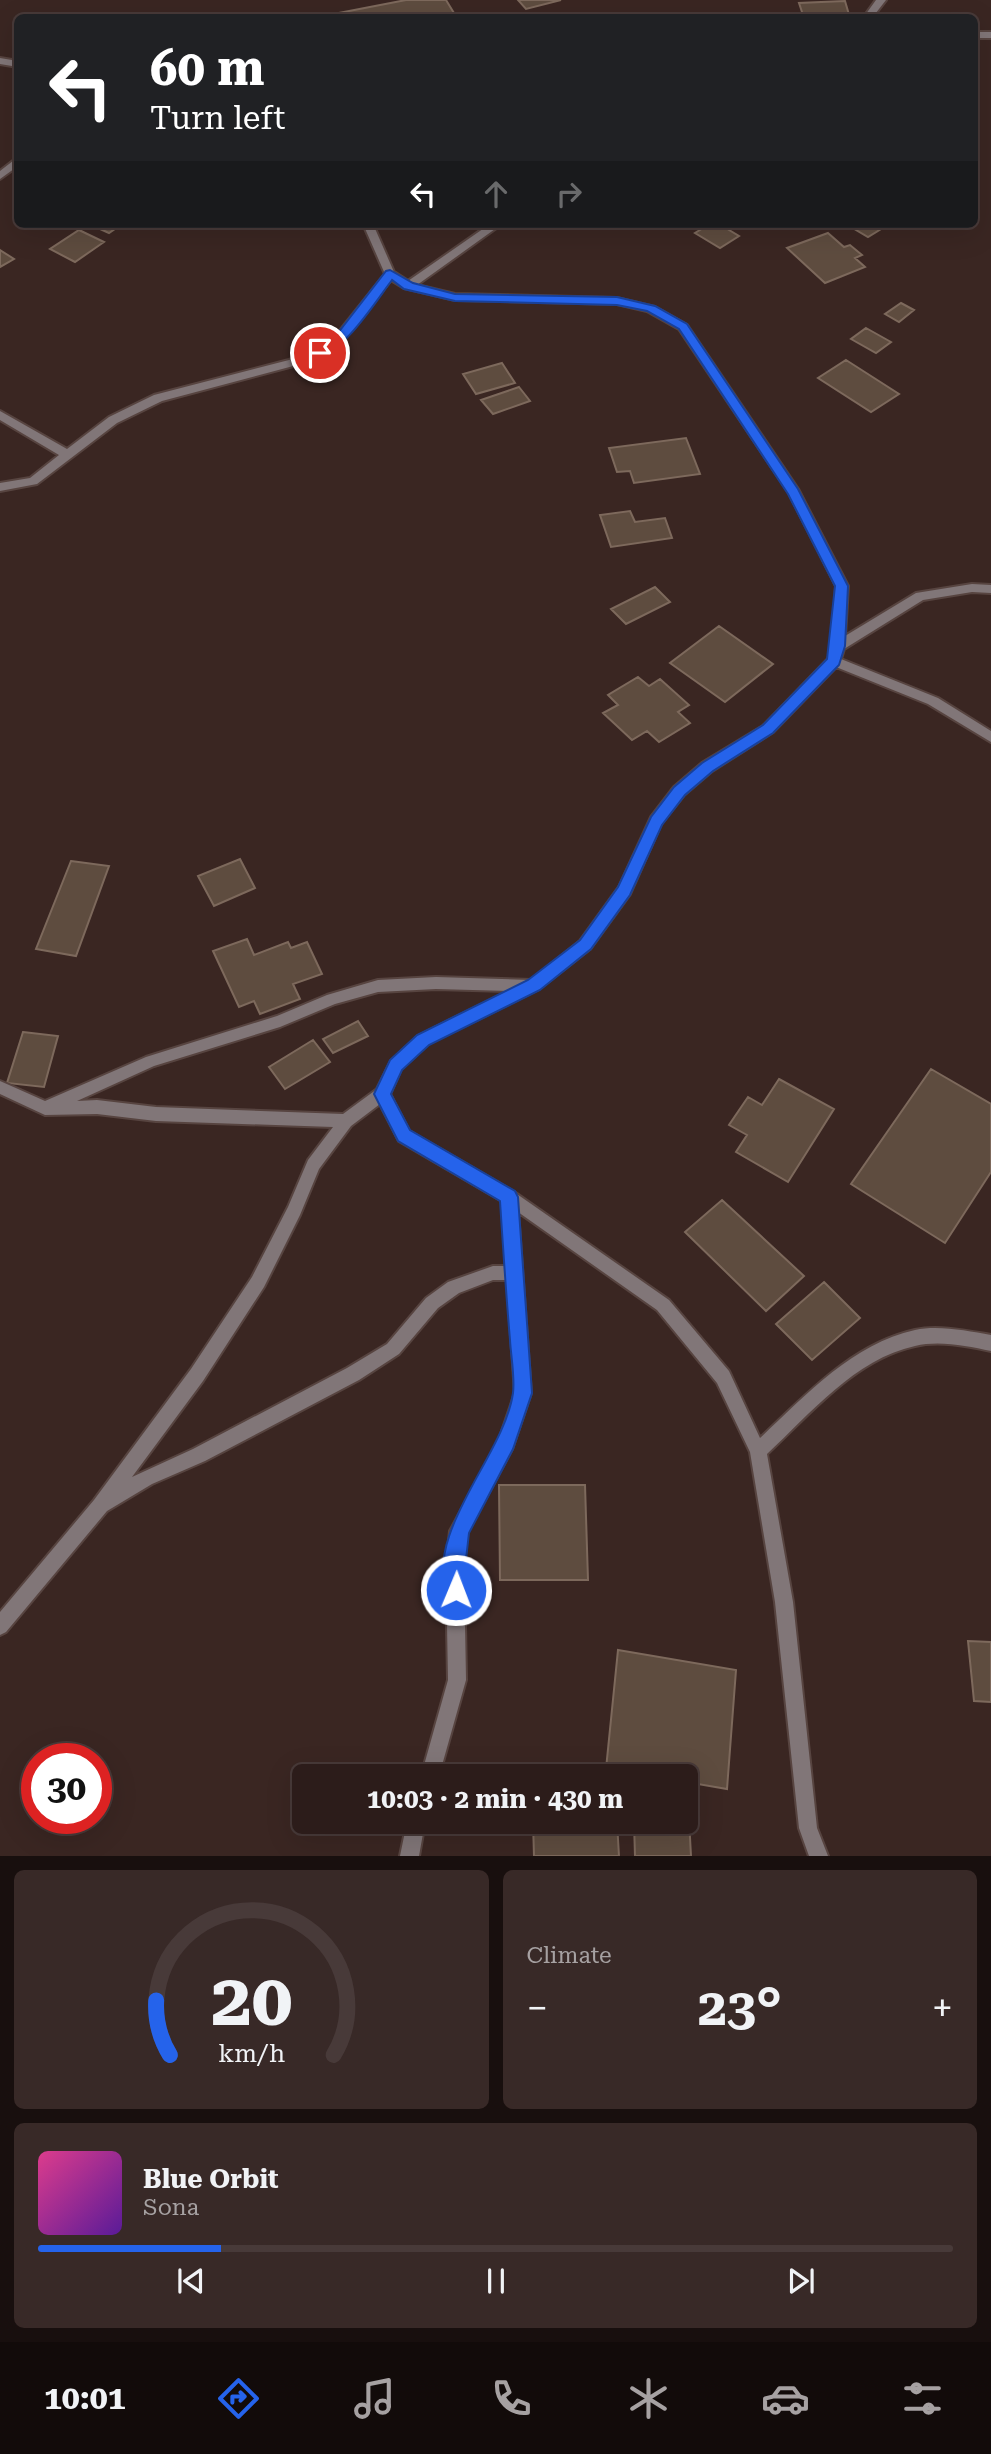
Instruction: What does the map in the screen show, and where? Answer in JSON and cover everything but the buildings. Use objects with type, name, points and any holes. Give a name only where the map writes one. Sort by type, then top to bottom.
[{"type":"street","points":[[870,14],[881,0]]},
{"type":"street","points":[[0,176],[14,164]]},
{"type":"street","points":[[370,228],[390,274],[408,286],[455,297],[617,301],[651,309],[683,327],[794,492],[842,586],[836,654]]},
{"type":"street","points":[[408,286],[491,228]]},
{"type":"street","points":[[0,487],[33,481],[113,421],[158,398],[293,363],[320,353],[338,341],[390,274]]},
{"type":"street","points":[[0,415],[68,455]]},
{"type":"street","points":[[0,1626],[100,1506],[197,1375],[258,1282],[295,1210],[313,1165],[345,1121],[382,1094],[396,1065],[423,1040],[534,985],[585,945],[625,890],[656,821],[679,791],[707,767],[768,729],[836,654],[920,596],[972,588],[991,589]]},
{"type":"street","points":[[836,654],[933,701],[991,737]]},
{"type":"street","points":[[46,1108],[151,1061],[280,1021],[332,999],[378,986],[436,983],[534,985]]},
{"type":"street","points":[[0,1087],[46,1108],[97,1107],[169,1115],[345,1121]]},
{"type":"street","points":[[382,1094],[404,1136],[509,1197],[663,1305],[723,1377],[758,1451],[784,1602],[808,1828],[819,1856]]},
{"type":"street","points":[[433,1764],[457,1680],[455,1568],[459,1531],[506,1443],[523,1393],[509,1197]]},
{"type":"street","points":[[100,1506],[146,1478],[200,1455],[353,1374],[393,1349],[432,1303],[454,1287],[493,1273],[515,1273]]},
{"type":"street","points":[[758,1451],[859,1360],[916,1338],[970,1339],[991,1343]]},
{"type":"street","points":[[409,1856],[414,1834]]},
{"type":"route","points":[[320,353],[338,341],[390,274],[408,286],[455,297],[617,301],[651,309],[683,327],[794,492],[842,586],[838,646],[834,661],[768,729],[707,767],[679,791],[656,821],[625,890],[585,945],[534,985],[423,1040],[396,1065],[382,1094],[404,1136],[509,1197],[523,1393],[506,1443],[459,1531],[455,1568],[456,1590]]}]
